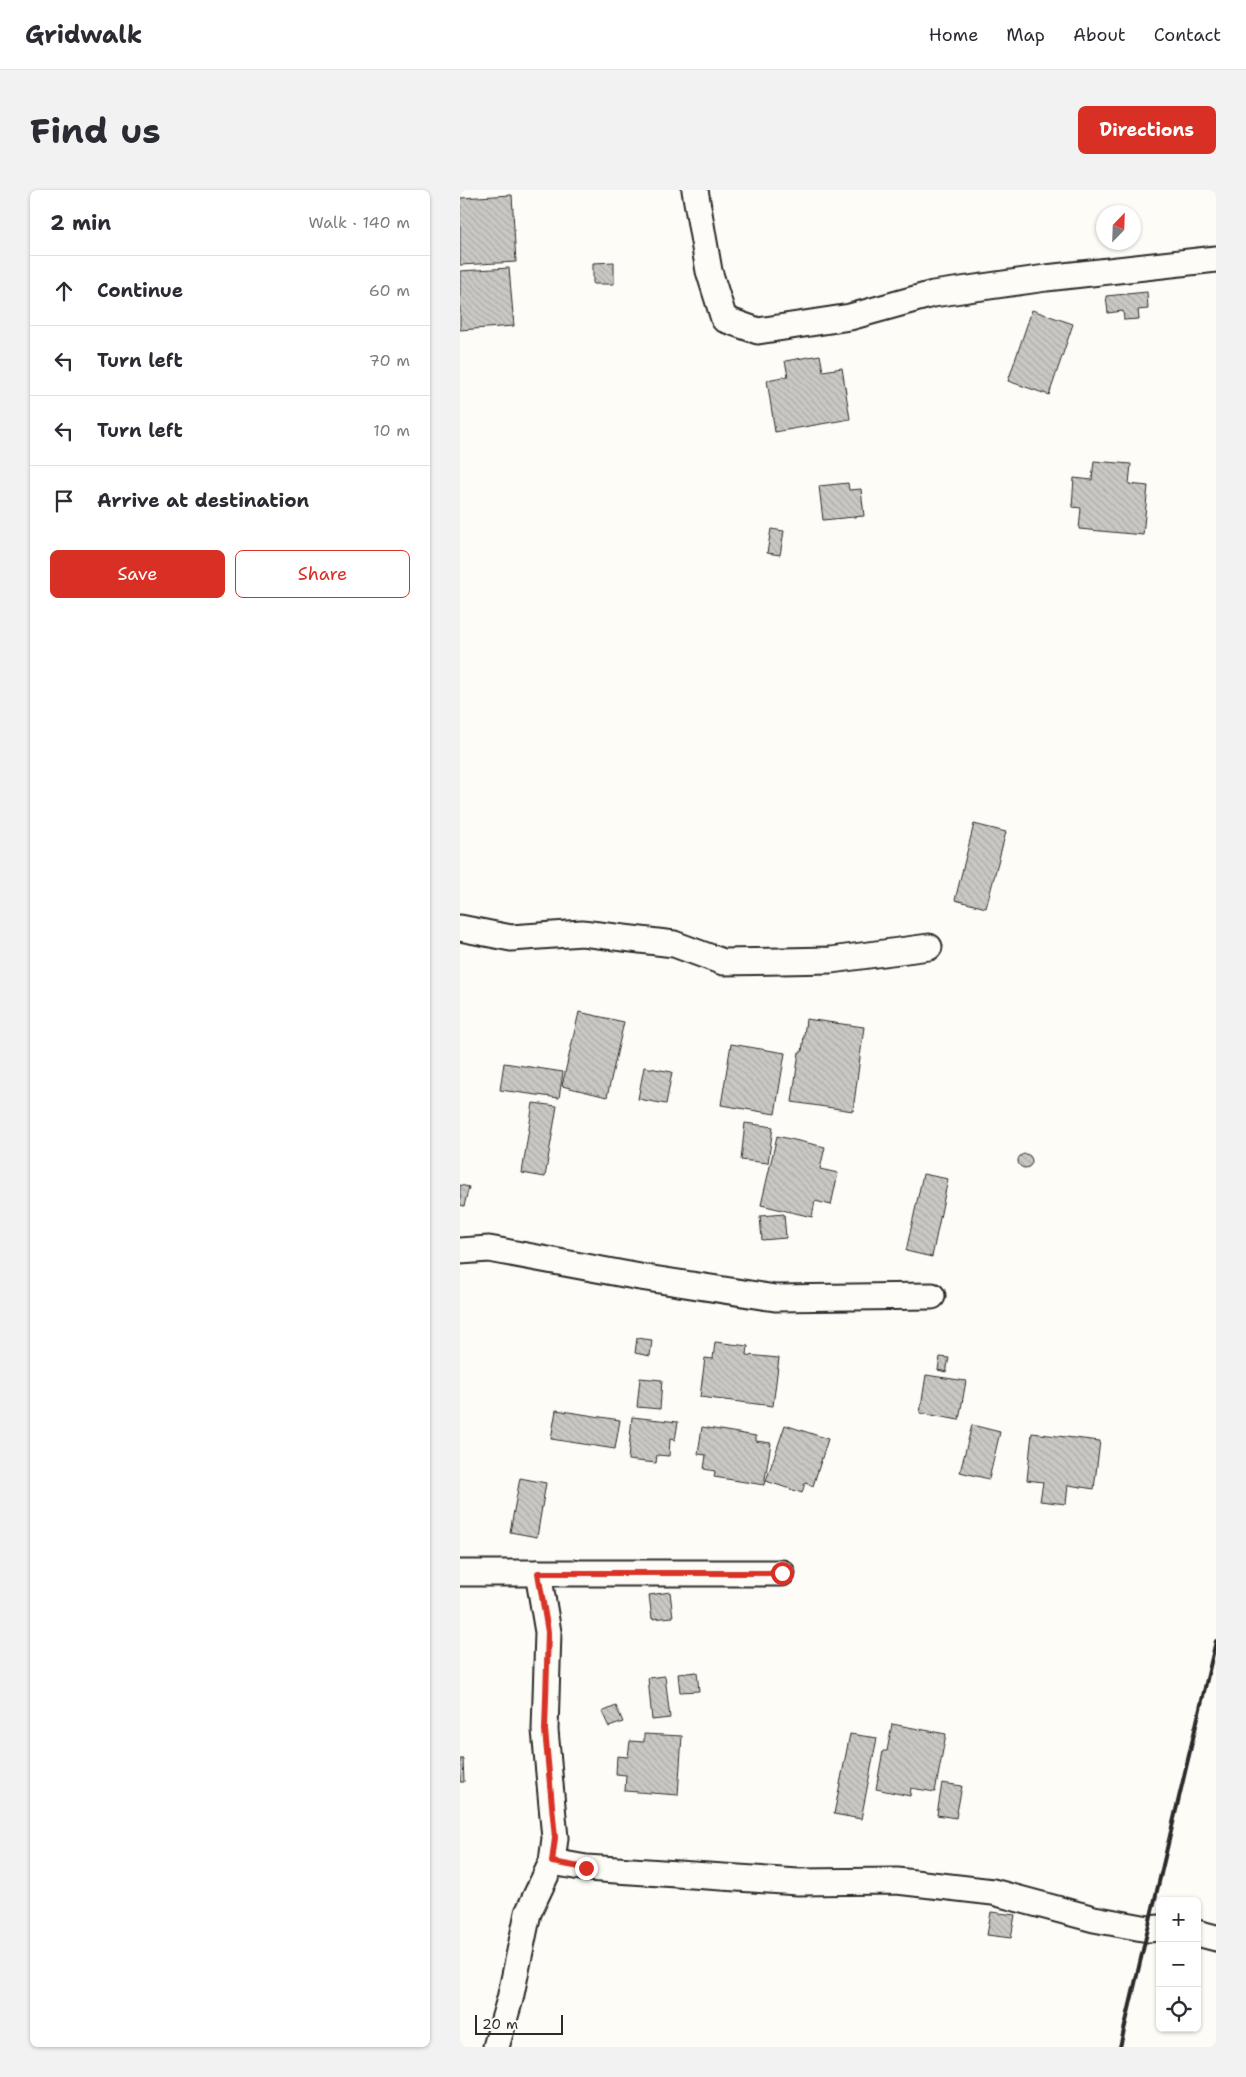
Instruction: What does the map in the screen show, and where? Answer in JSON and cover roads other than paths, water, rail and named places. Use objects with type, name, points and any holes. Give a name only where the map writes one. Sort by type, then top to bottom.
[{"type":"street","points":[[695,190],[709,271],[724,319],[758,332],[850,316],[933,294],[1046,278],[1216,259]]},
{"type":"street","points":[[460,928],[511,938],[582,933],[674,944],[723,962],[831,960],[929,947]]},
{"type":"street","points":[[460,1251],[489,1249],[640,1277],[775,1298],[932,1296]]},
{"type":"street","points":[[460,1573],[782,1573]]},
{"type":"street","points":[[496,2047],[510,1998],[528,1913],[552,1862],[555,1838],[545,1730],[548,1632],[538,1573]]},
{"type":"street","points":[[552,1862],[586,1868],[798,1882],[897,1881],[993,1892],[1094,1919],[1156,1928]]},
{"type":"street","points":[[1201,1934],[1216,1938]]},
{"type":"railway","points":[[1120,2047],[1216,1641]]}]
